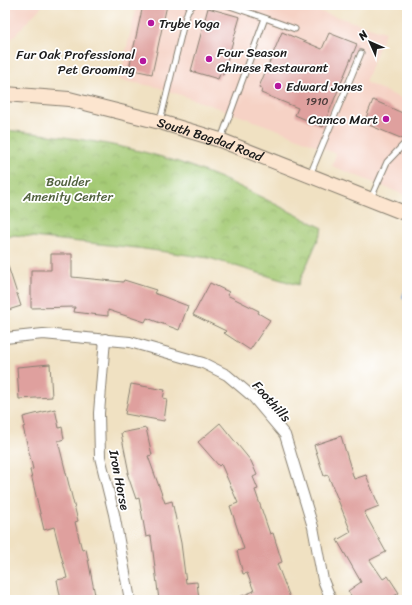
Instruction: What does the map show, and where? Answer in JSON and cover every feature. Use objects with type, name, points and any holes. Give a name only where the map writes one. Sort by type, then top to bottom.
[{"type":"main road","name":"South Bagdad Road","points":[[5,94],[69,99],[160,122],[220,140],[309,176],[370,198],[407,214]]},
{"type":"street","name":"Foothills","points":[[5,338],[43,334],[130,342],[203,363],[227,375],[253,397],[285,435],[313,527],[323,580],[331,600]]},
{"type":"street","name":"Iron Horse","points":[[105,339],[99,413],[100,457],[114,514],[130,600]]},
{"type":"lane","points":[[160,122],[185,18],[188,10],[193,5]]},
{"type":"lane","points":[[227,5],[295,29]]},
{"type":"lane","points":[[220,140],[265,18]]},
{"type":"lane","points":[[309,176],[361,53]]},
{"type":"lane","points":[[370,198],[387,162],[407,141]]},
{"type":"shaded area","points":[[5,5],[43,5],[5,46]]},
{"type":"shaded area","points":[[137,5],[299,5],[385,32],[365,82],[407,101],[407,196],[332,166],[336,154],[284,132],[157,87],[119,80]]},
{"type":"green space","name":"Boulder Amenity Center","points":[[5,130],[80,139],[130,149],[179,162],[264,198],[323,228],[298,285],[209,258],[137,248],[14,235],[5,238]]},
{"type":"building","points":[[143,5],[167,5],[152,74],[129,69]]},
{"type":"building","points":[[208,8],[240,17],[223,75],[220,74],[218,79],[191,71]]},
{"type":"building","points":[[282,32],[322,49],[329,33],[357,44],[323,127],[295,115],[298,108],[261,93],[262,89],[259,87]]},
{"type":"building","name":"Camco Mart","points":[[373,100],[407,115],[407,137],[403,139],[364,123]]},
{"type":"building","points":[[51,254],[72,254],[72,277],[123,282],[124,280],[156,290],[154,293],[188,306],[179,330],[147,318],[145,322],[108,310],[108,316],[74,312],[75,307],[31,308],[31,270],[51,270]]},
{"type":"building","points":[[5,263],[7,263],[21,306],[5,311]]},
{"type":"building","points":[[210,283],[229,292],[227,295],[259,311],[258,313],[270,320],[250,350],[224,333],[226,331],[193,315]]},
{"type":"building","points":[[50,364],[52,397],[19,399],[17,367]]},
{"type":"building","points":[[131,384],[165,390],[163,398],[167,399],[164,421],[125,414]]},
{"type":"building","points":[[55,409],[59,428],[62,427],[64,439],[58,441],[78,521],[75,522],[82,550],[86,549],[96,600],[61,600],[57,580],[67,578],[54,527],[44,530],[30,470],[33,469],[23,427],[25,426],[23,417]]},
{"type":"building","points":[[220,423],[251,461],[257,475],[253,477],[258,489],[255,490],[270,534],[273,533],[282,562],[277,564],[291,600],[232,600],[254,591],[247,573],[243,574],[237,551],[244,549],[230,506],[238,503],[221,464],[219,466],[198,442]]},
{"type":"building","points":[[146,428],[152,455],[148,456],[165,503],[172,501],[181,543],[186,583],[197,582],[199,600],[159,600],[151,536],[146,537],[139,498],[136,499],[127,473],[129,473],[121,433]]},
{"type":"building","points":[[341,436],[354,479],[366,475],[379,506],[364,512],[386,552],[370,560],[383,579],[388,576],[399,593],[388,600],[354,600],[348,591],[361,582],[337,540],[351,532],[328,475],[324,476],[314,445]]},
{"type":"waterway","points":[[404,297],[407,290]]},
{"type":"place","name":"Trybe Yoga","points":[[151,23]]},
{"type":"place","name":"Four Season Chinese Restaurant","points":[[209,59]]},
{"type":"place","name":"Fur Oak Professional Pet Grooming","points":[[143,61]]},
{"type":"place","name":"Edward Jones","points":[[278,86]]},
{"type":"place","name":"Camco Mart","points":[[386,119]]}]
